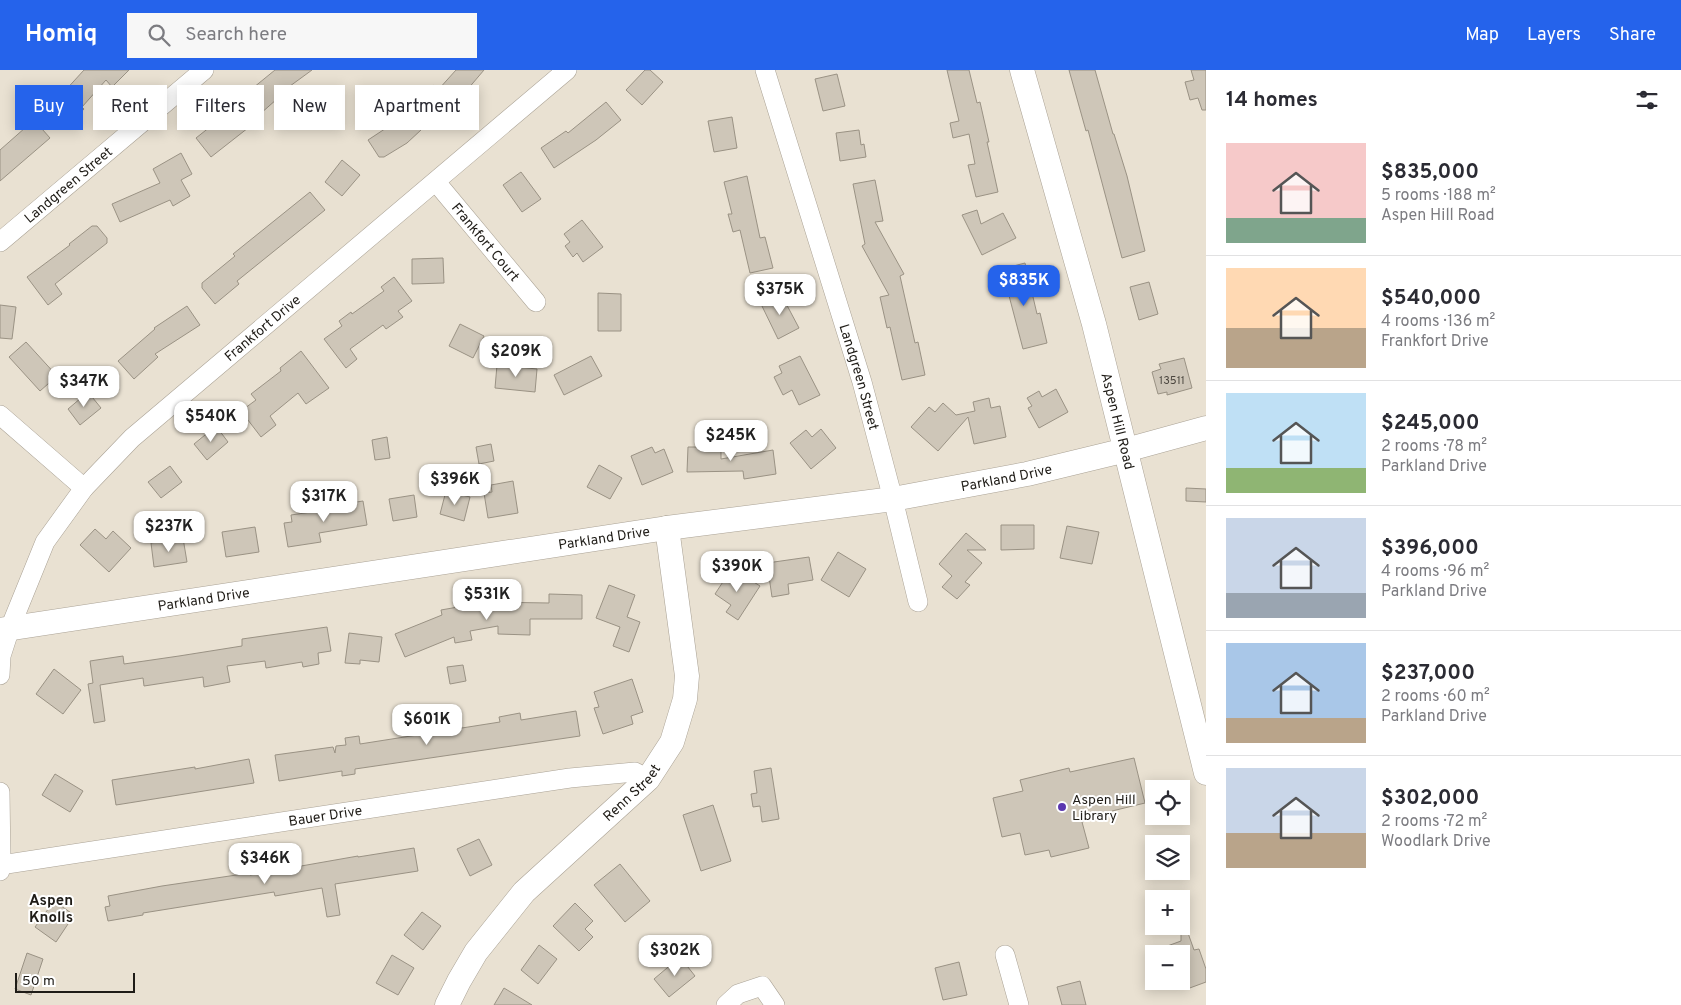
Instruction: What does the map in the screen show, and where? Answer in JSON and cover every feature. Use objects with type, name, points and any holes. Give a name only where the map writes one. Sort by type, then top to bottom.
[{"type":"street","name":"Landgreen Street","points":[[0,242],[204,70]]},
{"type":"street","name":"Frankfort Drive","points":[[0,675],[5,629],[46,542],[84,488],[132,438],[568,70]]},
{"type":"street","name":"Landgreen Street","points":[[765,70],[862,382],[918,602]]},
{"type":"street","name":"Aspen Hill Road","points":[[1022,70],[1094,324],[1206,773]]},
{"type":"street","name":"Frankfort Court","points":[[436,182],[536,302]]},
{"type":"street","points":[[0,415],[84,488]]},
{"type":"street","name":"Parkland Drive","points":[[5,629],[667,528],[893,499],[1026,474],[1126,450],[1206,428]]},
{"type":"street","name":"Renn Street","points":[[447,1005],[458,981],[476,952],[524,892],[648,779],[672,742],[684,699],[687,676],[667,528]]},
{"type":"street","name":"Bauer Drive","points":[[0,867],[570,778],[634,772],[648,779]]},
{"type":"street","points":[[0,792],[0,867]]},
{"type":"street","points":[[1005,954],[1019,1005]]},
{"type":"street","points":[[726,1005],[738,994],[762,986],[775,1005]]},
{"type":"building","points":[[84,70],[129,70],[114,85],[110,85],[106,80],[102,85],[93,85],[93,95],[83,106],[83,85],[70,85]]},
{"type":"building","points":[[275,70],[312,70],[291,85],[274,85],[274,102],[264,110],[264,85],[257,85]]},
{"type":"building","points":[[456,70],[484,70],[471,85],[442,85]]},
{"type":"building","points":[[645,70],[650,70],[663,82],[642,105],[626,90]]},
{"type":"building","points":[[947,70],[969,70],[977,103],[980,102],[998,192],[976,197],[968,165],[975,164],[969,134],[953,138],[950,123],[959,121]]},
{"type":"building","points":[[1069,70],[1095,70],[1127,176],[1145,251],[1122,258],[1088,130],[1086,131]]},
{"type":"building","points":[[1191,70],[1206,70],[1206,110],[1202,110],[1198,98],[1190,100],[1185,82],[1194,80]]},
{"type":"building","points":[[837,74],[845,106],[823,111],[815,79]]},
{"type":"building","points":[[606,102],[621,120],[596,140],[554,168],[541,148],[566,131],[568,133]]},
{"type":"building","points":[[732,117],[737,148],[714,152],[708,121]]},
{"type":"building","points":[[23,130],[43,130],[50,138],[0,181],[0,150]]},
{"type":"building","points":[[206,130],[245,130],[211,157],[196,138]]},
{"type":"building","points":[[383,130],[421,130],[407,143],[384,157],[379,157],[368,140]]},
{"type":"building","points":[[859,130],[861,145],[864,144],[866,157],[840,161],[836,133]]},
{"type":"building","points":[[181,153],[192,174],[181,180],[190,196],[173,206],[170,200],[120,222],[112,204],[160,183],[153,169]]},
{"type":"building","points":[[342,160],[360,175],[342,196],[325,182]]},
{"type":"building","points":[[521,172],[541,199],[522,212],[503,185]]},
{"type":"building","points":[[747,176],[760,238],[765,237],[773,268],[750,273],[740,230],[733,232],[728,214],[732,214],[724,182]]},
{"type":"building","points":[[875,180],[883,221],[875,222],[904,274],[900,276],[915,343],[918,342],[925,375],[902,380],[890,327],[887,328],[880,297],[889,295],[862,246],[865,244],[853,184]]},
{"type":"building","points":[[310,192],[325,210],[237,281],[239,284],[215,304],[202,288],[202,283],[235,256],[233,254]]},
{"type":"building","points":[[977,210],[981,224],[1003,213],[1016,238],[982,255],[962,215]]},
{"type":"building","points":[[582,220],[603,247],[583,262],[577,253],[573,257],[565,246],[570,242],[564,234]]},
{"type":"building","points":[[92,226],[97,226],[107,238],[107,243],[55,284],[62,294],[48,305],[27,277]]},
{"type":"building","points":[[443,258],[444,283],[412,284],[412,259]]},
{"type":"building","points":[[1025,263],[1037,314],[1040,313],[1047,343],[1023,349],[1002,269]]},
{"type":"building","points":[[394,277],[412,301],[398,311],[403,317],[386,329],[383,325],[350,349],[357,359],[346,368],[324,339],[342,326],[339,321],[384,291],[381,287]]},
{"type":"building","points":[[1149,282],[1158,314],[1139,320],[1130,287]]},
{"type":"building","points":[[598,293],[621,294],[621,331],[598,331]]},
{"type":"building","points":[[781,294],[799,328],[778,339],[761,304]]},
{"type":"building","points":[[0,305],[16,307],[12,339],[0,338]]},
{"type":"building","points":[[187,306],[200,325],[155,354],[158,357],[134,379],[118,361],[154,328]]},
{"type":"building","points":[[460,324],[484,336],[473,358],[449,346]]},
{"type":"building","points":[[26,342],[57,376],[40,391],[9,357]]},
{"type":"building","points":[[301,351],[329,388],[306,404],[298,393],[270,416],[276,425],[261,437],[241,411],[256,400],[251,394],[281,371],[280,368]]},
{"type":"building","points":[[591,356],[602,376],[564,395],[554,375]]},
{"type":"building","points":[[800,356],[820,395],[799,405],[792,390],[783,395],[774,377],[782,373],[779,366]]},
{"type":"building","points":[[1184,358],[1192,388],[1167,395],[1167,392],[1158,394],[1152,372],[1161,369],[1159,364]]},
{"type":"building","points":[[497,365],[537,369],[535,392],[495,388]]},
{"type":"building","points":[[1056,389],[1068,412],[1039,428],[1028,408],[1032,406],[1027,398],[1039,391],[1042,397]]},
{"type":"building","points":[[88,392],[101,408],[80,425],[68,409]]},
{"type":"building","points":[[989,398],[991,408],[1000,406],[1006,437],[974,444],[968,417],[938,451],[911,427],[929,407],[935,412],[943,403],[956,415],[975,411],[973,402]]},
{"type":"building","points":[[216,426],[228,442],[207,460],[194,444]]},
{"type":"building","points":[[821,429],[836,448],[811,469],[790,443],[806,430],[812,437]]},
{"type":"building","points":[[387,437],[390,458],[375,460],[372,440]]},
{"type":"building","points":[[491,444],[494,461],[479,464],[476,447]]},
{"type":"building","points":[[652,447],[655,453],[664,449],[673,472],[642,485],[631,456]]},
{"type":"building","points":[[688,447],[721,447],[721,459],[773,450],[776,474],[744,479],[743,471],[687,472]]},
{"type":"building","points":[[599,465],[622,478],[610,499],[587,487]]},
{"type":"building","points":[[170,466],[182,482],[161,498],[148,482]]},
{"type":"building","points":[[513,481],[518,513],[488,518],[484,493],[492,492],[491,485]]},
{"type":"building","points":[[1186,488],[1206,489],[1206,502],[1186,501]]},
{"type":"building","points":[[446,491],[470,497],[464,521],[440,514]]},
{"type":"building","points":[[414,495],[417,517],[393,521],[389,499]]},
{"type":"building","points":[[363,501],[367,525],[319,533],[321,542],[288,547],[284,523],[292,522],[291,515],[338,508],[338,505]]},
{"type":"building","points":[[1001,525],[1034,525],[1034,549],[1001,550]]},
{"type":"building","points":[[1067,526],[1099,532],[1092,564],[1060,558]]},
{"type":"building","points":[[255,527],[259,552],[226,557],[222,532]]},
{"type":"building","points":[[95,529],[106,539],[113,531],[131,548],[109,572],[80,545]]},
{"type":"building","points":[[966,533],[986,550],[967,550],[982,563],[965,582],[970,585],[957,599],[942,587],[952,576],[939,564]]},
{"type":"building","points":[[183,538],[187,562],[154,567],[151,543]]},
{"type":"building","points":[[838,552],[866,569],[849,597],[821,580]]},
{"type":"building","points":[[809,557],[813,580],[788,584],[789,594],[772,597],[767,563]]},
{"type":"building","points":[[732,568],[760,586],[738,620],[726,612],[731,605],[715,594]]},
{"type":"building","points":[[609,585],[635,595],[627,617],[640,622],[629,652],[613,646],[620,627],[596,618]]},
{"type":"building","points":[[549,594],[582,595],[582,619],[530,619],[530,635],[498,634],[498,626],[470,631],[472,640],[455,643],[454,637],[405,657],[395,634],[442,615],[441,610],[486,602],[549,603]]},
{"type":"building","points":[[327,627],[331,651],[318,653],[319,664],[303,667],[302,662],[266,668],[265,661],[227,666],[230,682],[204,687],[203,677],[144,686],[143,678],[100,685],[105,721],[94,723],[88,684],[93,683],[90,661],[123,656],[124,664],[242,646],[242,639]]},
{"type":"building","points":[[349,633],[382,637],[379,662],[360,660],[360,664],[345,663]]},
{"type":"building","points":[[463,665],[466,681],[450,684],[447,667]]},
{"type":"building","points":[[54,669],[81,690],[63,714],[36,694]]},
{"type":"building","points":[[632,679],[643,712],[631,716],[633,724],[603,734],[594,708],[599,707],[594,692]]},
{"type":"building","points":[[576,711],[580,736],[355,769],[355,774],[342,776],[342,771],[279,781],[275,755],[333,747],[335,753],[336,746],[346,745],[345,738],[359,736],[360,744],[500,722],[499,717],[520,713],[521,720]]},
{"type":"building","name":"Aspen Hill Library","points":[[1134,758],[1145,803],[1112,811],[1113,814],[1082,822],[1089,848],[1051,857],[1049,850],[1025,855],[1020,833],[1002,837],[993,798],[1023,791],[1020,780],[1069,768],[1070,772]]},
{"type":"building","points":[[249,759],[254,783],[116,805],[112,780],[195,767],[195,769]]},
{"type":"building","points":[[771,768],[779,819],[762,822],[760,806],[753,807],[751,794],[757,793],[754,771]]},
{"type":"building","points":[[55,774],[83,791],[70,812],[42,795]]},
{"type":"building","points":[[713,805],[731,861],[701,871],[683,815]]},
{"type":"building","points":[[479,839],[492,865],[470,876],[457,849]]},
{"type":"building","points":[[414,848],[418,871],[335,884],[340,915],[327,917],[322,888],[275,896],[274,892],[143,913],[143,915],[108,921],[105,907],[110,906],[108,896],[162,886],[250,873],[250,875]]},
{"type":"building","points":[[620,864],[650,901],[625,922],[594,885]]},
{"type":"building","points":[[54,901],[74,915],[56,942],[35,927]]},
{"type":"building","points":[[575,903],[593,921],[585,929],[593,937],[579,951],[553,926]]},
{"type":"building","points":[[422,912],[441,926],[423,950],[404,935]]},
{"type":"building","points":[[1181,935],[1189,935],[1194,950],[1199,949],[1206,969],[1206,982],[1190,988],[1190,945],[1170,945],[1181,941]]},
{"type":"building","points":[[539,945],[557,959],[538,984],[521,970]]},
{"type":"building","points":[[27,953],[43,959],[31,995],[15,989]]},
{"type":"building","points":[[392,955],[414,968],[398,995],[376,983]]},
{"type":"building","points":[[680,957],[695,976],[669,997],[654,979]]},
{"type":"building","points":[[959,962],[967,995],[943,1000],[935,968]]},
{"type":"building","points":[[1080,981],[1086,1005],[1062,1005],[1057,987]]},
{"type":"building","points":[[504,988],[532,1005],[494,1005]]},
{"type":"place","name":"Aspen Hill Library","points":[[1062,807]]},
{"type":"district","name":"Aspen Knolls","points":[[51,908]]}]
